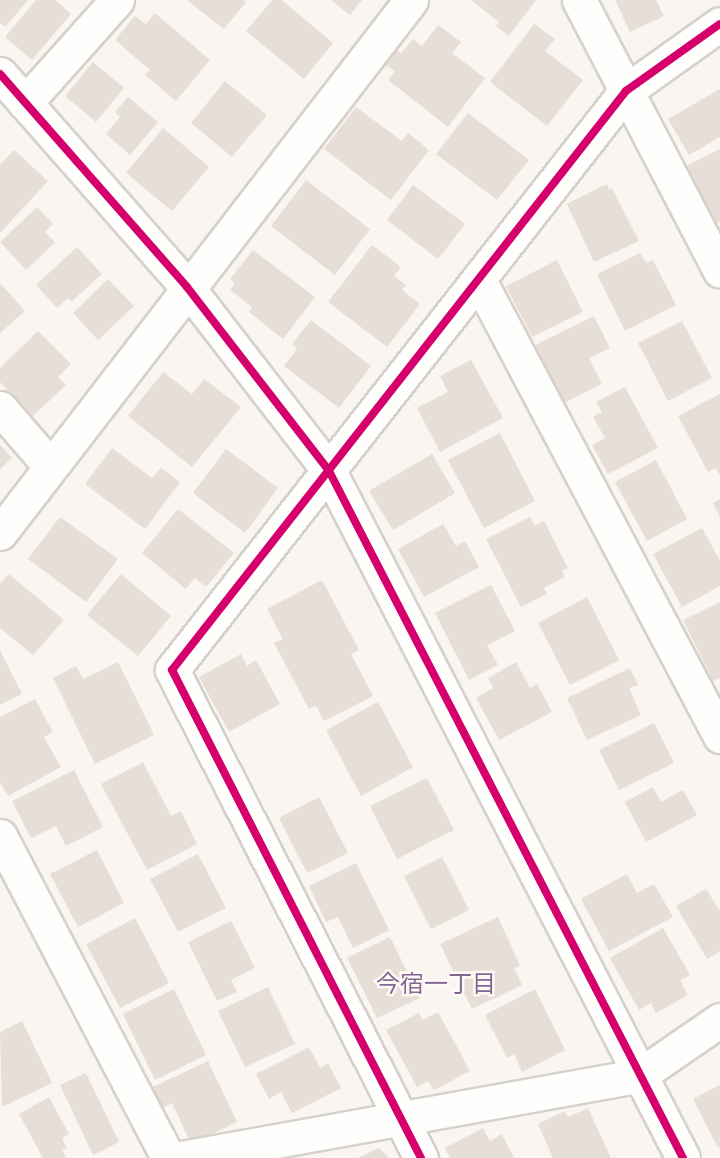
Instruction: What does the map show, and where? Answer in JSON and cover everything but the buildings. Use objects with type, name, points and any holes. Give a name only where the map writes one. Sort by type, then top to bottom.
[{"type":"street","points":[[25,103],[117,0]]},
{"type":"street","points":[[0,533],[187,287],[411,0]]},
{"type":"street","points":[[579,0],[720,271]]},
{"type":"street","points":[[421,1158],[172,670],[626,90],[720,24]]},
{"type":"street","points":[[0,74],[187,287],[330,471],[683,1158]]},
{"type":"street","points":[[479,280],[720,736]]},
{"type":"street","points":[[0,408],[50,466]]},
{"type":"street","points":[[0,836],[168,1158]]},
{"type":"street","points":[[181,1158],[640,1075],[720,1020]]},
{"type":"cycle path","points":[[421,1158],[172,670],[626,91],[720,24]]},
{"type":"cycle path","points":[[0,74],[187,287],[329,471],[683,1158]]},
{"type":"district","name":"今宿一丁目","points":[[436,984]]}]
